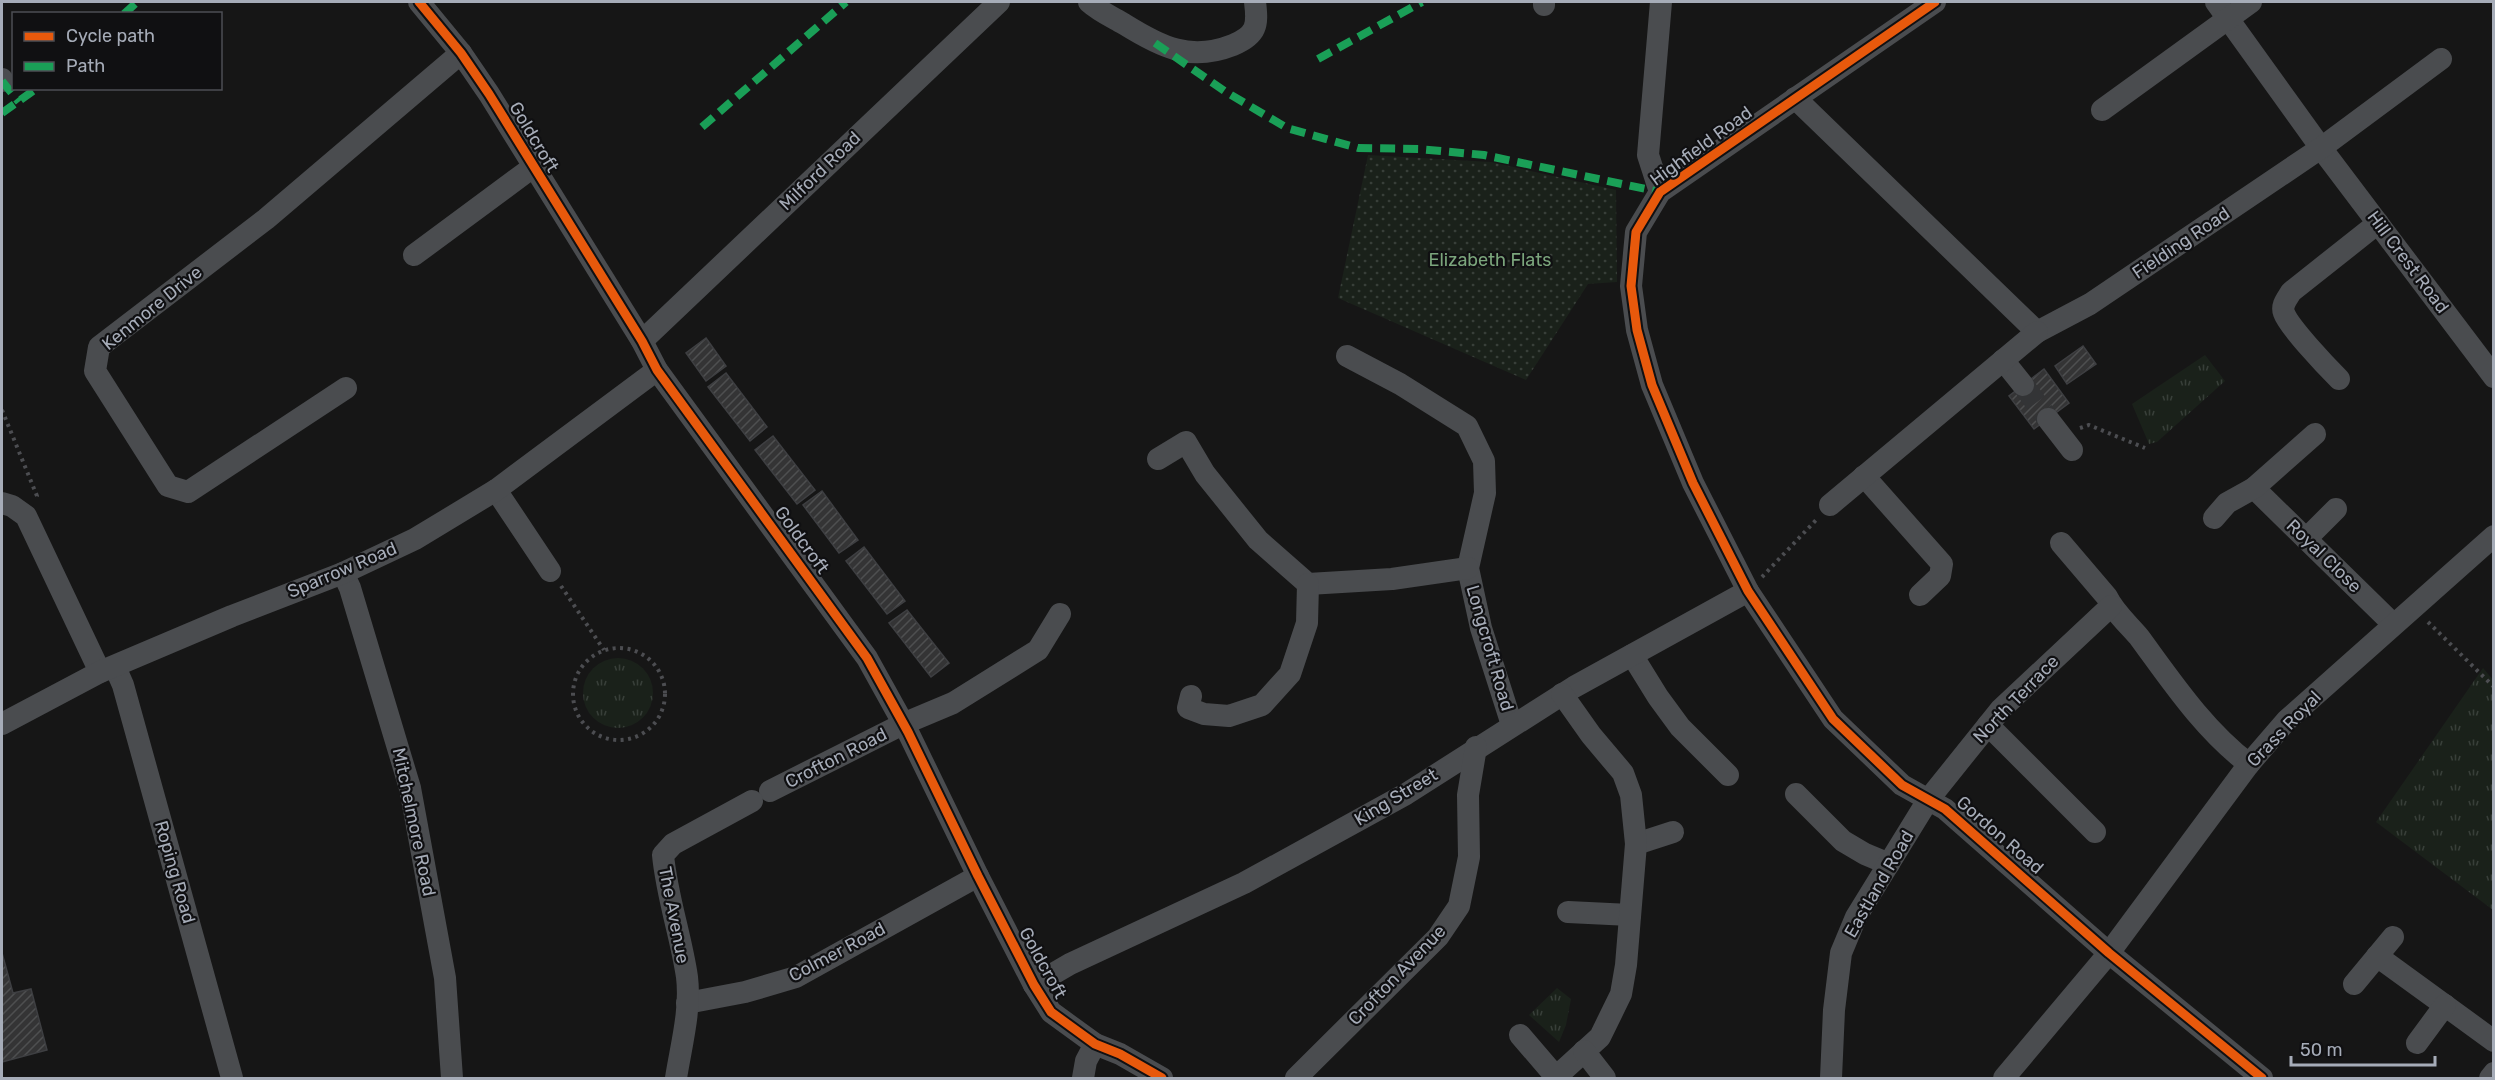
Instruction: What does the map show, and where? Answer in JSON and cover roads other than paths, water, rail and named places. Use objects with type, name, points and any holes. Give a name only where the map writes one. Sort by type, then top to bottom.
[{"type":"street","name":"Goldcroft","points":[[419,2],[461,53],[489,94],[642,341],[657,370],[867,658],[903,724],[1034,985],[1051,1012],[1095,1044],[1120,1054],[1162,1078]]},
{"type":"street","name":"Milford Road","points":[[642,341],[999,2]]},
{"type":"street","points":[[1089,2],[1155,43],[1184,52],[1215,52],[1238,43],[1251,34],[1258,22],[1255,2]]},
{"type":"street","points":[[1660,192],[1648,155],[1661,2]]},
{"type":"street","name":"Highfield Road","points":[[1748,591],[1693,483],[1652,385],[1637,330],[1632,286],[1636,232],[1660,192],[1935,2]]},
{"type":"street","points":[[2103,110],[2222,9],[2251,2]]},
{"type":"street","name":"Hill Crest Road","points":[[2222,9],[2321,148],[2493,377]]},
{"type":"street","name":"Kenmore Drive","points":[[346,388],[188,492],[168,486],[95,371],[99,347],[266,219],[461,53]]},
{"type":"street","points":[[2321,148],[2441,59]]},
{"type":"street","points":[[1795,98],[2037,332]]},
{"type":"street","name":"Fielding Road","points":[[1830,505],[2037,332],[2091,304],[2321,148]]},
{"type":"street","points":[[414,255],[533,166]]},
{"type":"street","points":[[2339,379],[2318,357],[2284,314],[2283,305],[2291,292],[2378,223]]},
{"type":"street","name":"Longcroft Road","points":[[1347,356],[1400,384],[1467,426],[1484,461],[1485,493],[1468,568],[1481,628],[1512,726]]},
{"type":"street","points":[[2003,360],[2023,385]]},
{"type":"street","name":"Sparrow Road","points":[[2,724],[107,669],[232,616],[343,573],[415,538],[496,490],[657,370]]},
{"type":"street","points":[[2214,518],[2228,503],[2254,488],[2315,434]]},
{"type":"street","points":[[1158,459],[1185,442],[1205,474],[1258,540],[1308,584],[1392,579],[1468,568]]},
{"type":"street","points":[[1864,476],[1942,564],[1940,576],[1920,595]]},
{"type":"street","name":"Royal Close","points":[[2254,488],[2393,624]]},
{"type":"street","points":[[496,490],[550,571]]},
{"type":"street","name":"Roping Road","points":[[2,502],[26,516],[107,669],[123,685],[232,1078]]},
{"type":"street","points":[[2306,538],[2336,509]]},
{"type":"street","name":"Grass Royal","points":[[2004,1078],[2109,953],[2249,764],[2287,720],[2493,537]]},
{"type":"street","points":[[2061,543],[2107,597],[2111,606],[2126,621],[2194,711],[2230,751],[2249,764]]},
{"type":"street","name":"Mitchelmore Road","points":[[343,573],[350,588],[410,788],[445,978],[452,1078]]},
{"type":"street","points":[[1183,702],[1204,714],[1229,716],[1262,705],[1290,674],[1307,623],[1308,584]]},
{"type":"street","name":"King Street","points":[[1034,985],[1070,964],[1244,884],[1406,794],[1562,694],[1748,591]]},
{"type":"street","name":"Gordon Road","points":[[1748,591],[1833,719],[1902,785],[1945,808],[2109,953],[2262,1078]]},
{"type":"street","name":"North Terrace","points":[[1928,800],[2001,709],[2111,606]]},
{"type":"street","name":"Crofton Road","points":[[761,796],[903,724],[953,703],[1038,650],[1060,614]]},
{"type":"street","points":[[1632,655],[1680,727],[1728,775]]},
{"type":"street","points":[[1520,1035],[1555,1078],[1600,1037],[1620,994],[1626,965],[1636,844],[1632,795],[1623,773],[1591,735],[1562,694]]},
{"type":"street","points":[[1988,725],[2095,832]]},
{"type":"street","name":"Crofton Avenue","points":[[1296,1078],[1438,937],[1459,906],[1470,857],[1468,795],[1476,747]]},
{"type":"street","points":[[1796,794],[1843,841],[1889,864]]},
{"type":"street","name":"The Avenue","points":[[676,1078],[687,1003],[687,978],[666,885],[663,855],[673,844],[761,796]]},
{"type":"street","name":"Eastland Road","points":[[1831,1078],[1834,1010],[1841,953],[1856,917],[1928,800]]},
{"type":"street","points":[[1636,844],[1672,832]]},
{"type":"street","name":"Colmer Road","points":[[687,1003],[745,992],[796,977],[978,876]]},
{"type":"street","points":[[1568,912],[1630,915]]},
{"type":"street","points":[[2354,984],[2392,937]]},
{"type":"street","points":[[2377,956],[2493,1041]]},
{"type":"street","points":[[2417,1043],[2445,1005]]},
{"type":"street","points":[[1083,1078],[1086,1061],[1095,1044]]},
{"type":"street","points":[[1584,1052],[1605,1078]]},
{"type":"street","points":[[2490,1078],[2493,1073]]},
{"type":"tunnel","points":[[2023,385],[2048,419]]},
{"type":"park label","name":"Elizabeth Flats","points":[[1490,260]]}]
